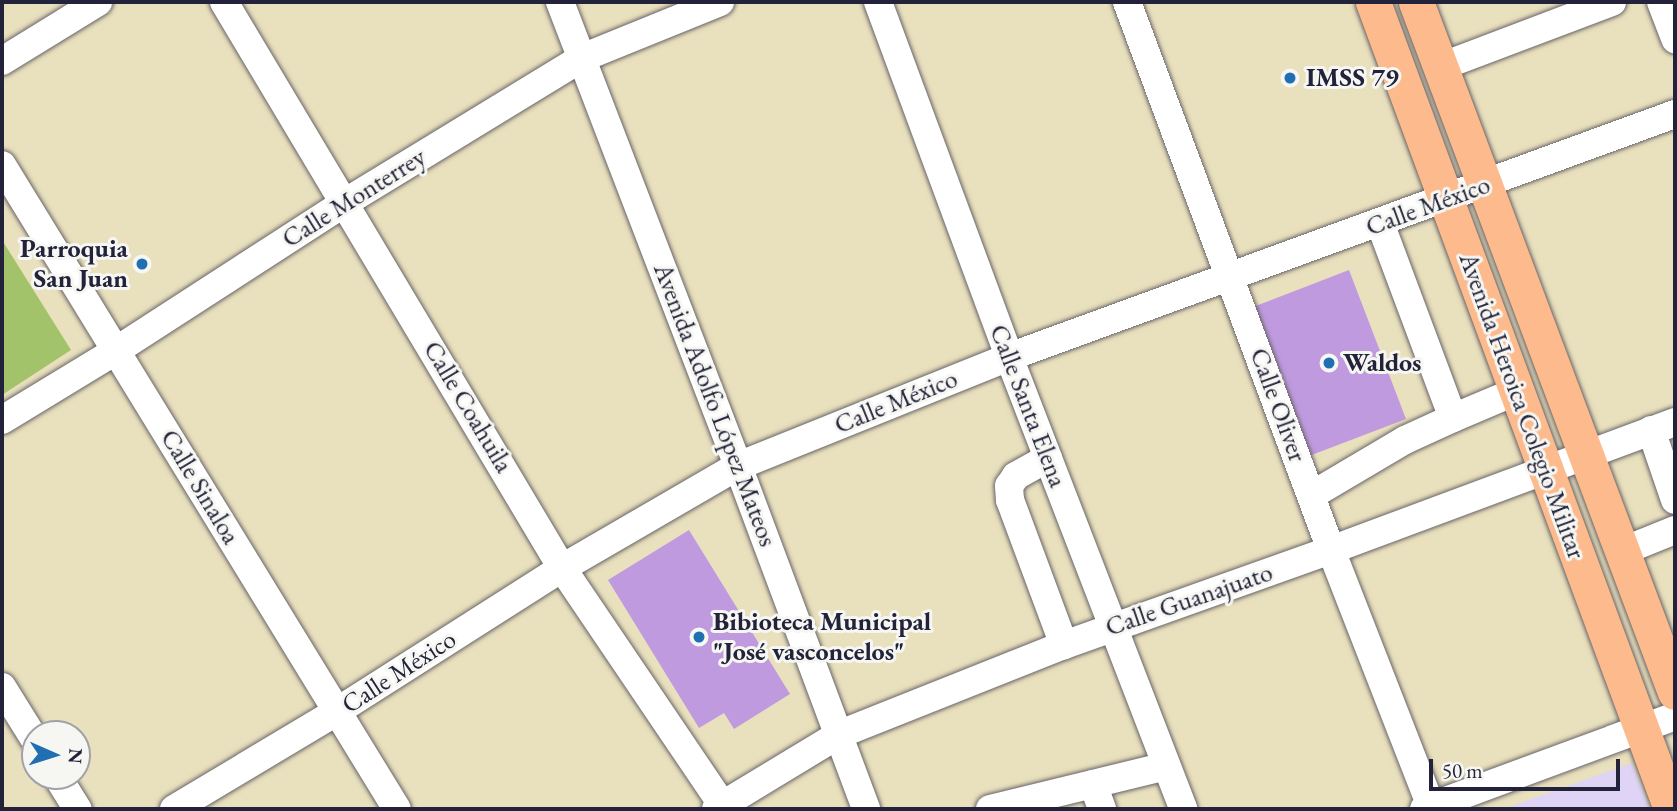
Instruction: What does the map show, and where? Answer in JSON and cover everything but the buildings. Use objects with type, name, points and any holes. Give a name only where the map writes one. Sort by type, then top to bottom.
[{"type":"main road","name":"Avenida Heroica Colegio Militar","points":[[1373,2],[1671,809]]},
{"type":"main road","name":"Avenida Heroica Colegio Militar","points":[[1416,2],[1675,692]]},
{"type":"street","points":[[2,61],[98,2]]},
{"type":"street","name":"Calle Coahuila","points":[[224,2],[346,202],[562,568],[721,808]]},
{"type":"street","name":"Avenida Adolfo López Mateos","points":[[560,2],[866,809]]},
{"type":"street","name":"Calle Monterrey","points":[[2,419],[117,350],[346,202],[582,58],[720,2]]},
{"type":"street","name":"Calle Santa Elena","points":[[878,2],[1009,357],[1183,809]]},
{"type":"street","name":"Calle Oliver","points":[[1127,2],[1427,808]]},
{"type":"street","points":[[1440,67],[1612,2]]},
{"type":"street","points":[[1661,2],[1675,39]]},
{"type":"street","name":"Calle México","points":[[174,809],[337,712],[562,568],[738,466],[1009,357],[1446,200],[1675,114]]},
{"type":"street","name":"Calle Sinaloa","points":[[2,165],[397,809]]},
{"type":"street","points":[[1380,223],[1453,418]]},
{"type":"street","points":[[1311,495],[1405,440],[1517,391]]},
{"type":"street","points":[[1663,426],[1675,500]]},
{"type":"street","name":"Calle Guanajuato","points":[[721,808],[839,734],[1064,645],[1331,550],[1663,426]]},
{"type":"street","points":[[1048,458],[1016,476],[1009,486],[1010,500],[1064,645]]},
{"type":"street","points":[[1623,551],[1675,530]]},
{"type":"street","points":[[2,687],[23,720]]},
{"type":"street","points":[[1427,808],[1675,716]]},
{"type":"street","points":[[990,809],[1098,797],[1166,766]]},
{"type":"street","points":[[66,790],[78,809]]},
{"type":"shaded area","points":[[1632,763],[1650,809],[1504,809]]},
{"type":"green space","points":[[2,240],[71,350],[2,395]]},
{"type":"place","name":"IMSS 79","points":[[1290,78]]},
{"type":"place","name":"Parroquia San Juan","points":[[142,264]]},
{"type":"place","name":"Waldos","points":[[1329,363]]},
{"type":"place","name":"Bibioteca Municipal \"José vasconcelos\"","points":[[699,637]]}]
